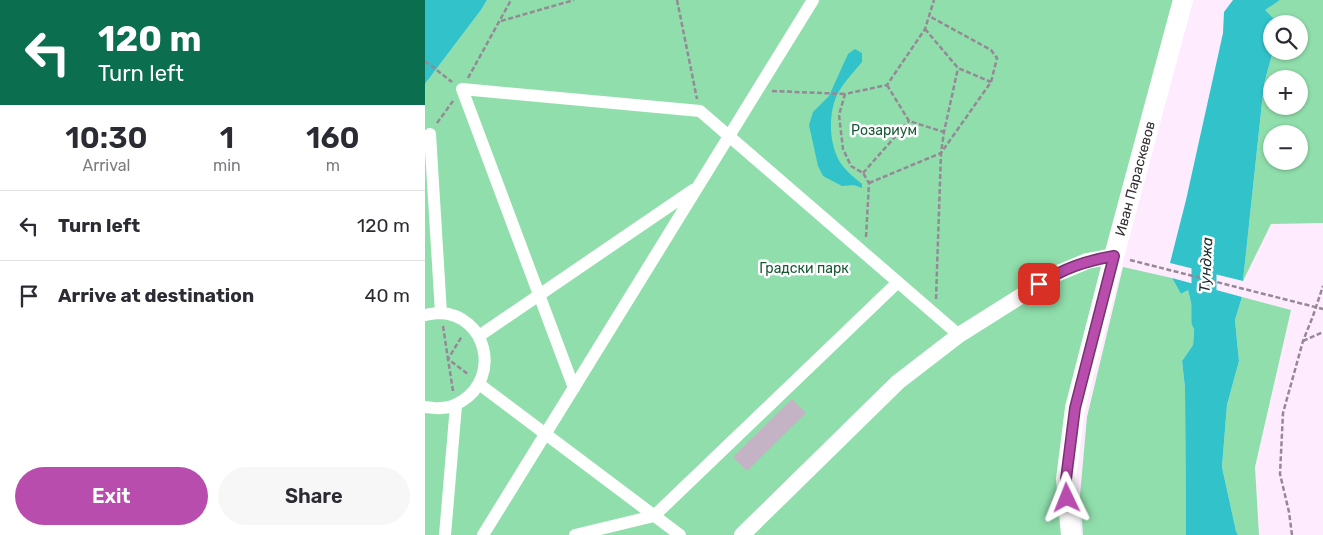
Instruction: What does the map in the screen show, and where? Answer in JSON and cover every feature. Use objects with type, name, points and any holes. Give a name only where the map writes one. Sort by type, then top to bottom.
[{"type":"street","points":[[483,535],[813,0]]},
{"type":"street","name":"Иван Параскевов","points":[[1071,535],[1066,479],[1075,408],[1118,257],[1183,0]]},
{"type":"street","points":[[573,388],[461,89],[700,111],[959,335]]},
{"type":"street","points":[[430,134],[441,313]]},
{"type":"street","points":[[479,336],[697,188]]},
{"type":"street","points":[[742,535],[898,382],[959,335],[1055,274],[1087,261],[1118,257]]},
{"type":"street","points":[[575,535],[654,516],[897,283]]},
{"type":"street","points":[[425,314],[441,313],[456,316],[469,324],[479,336],[485,352],[485,368],[479,384],[469,397],[456,405],[441,408],[425,407]]},
{"type":"street","points":[[479,384],[679,535]]},
{"type":"street","points":[[445,535],[456,405]]},
{"type":"path","points":[[430,134],[461,89],[511,0]]},
{"type":"path","points":[[499,21],[574,0]]},
{"type":"path","points":[[677,0],[700,111]]},
{"type":"path","points":[[757,90],[845,94],[887,85],[925,29],[934,0]]},
{"type":"path","points":[[869,182],[941,153],[991,82],[997,58],[991,50],[929,16]]},
{"type":"path","points":[[925,29],[958,68],[991,82]]},
{"type":"path","points":[[425,61],[461,89]]},
{"type":"path","points":[[936,316],[941,153],[958,68]]},
{"type":"path","points":[[887,85],[909,120],[944,132]]},
{"type":"path","points":[[845,94],[839,116],[843,149],[851,166],[863,173],[869,182],[865,255]]},
{"type":"path","points":[[863,173],[909,120]]},
{"type":"path","points":[[1118,257],[1323,309]]},
{"type":"path","points":[[1291,535],[1289,512],[1280,474],[1283,412],[1303,340],[1323,286]]},
{"type":"path","points":[[441,313],[456,405]]},
{"type":"path","points":[[448,359],[469,324]]},
{"type":"path","points":[[1303,340],[1323,332]]},
{"type":"path","points":[[448,359],[479,384]]},
{"type":"green space","name":"Градски парк","points":[[487,0],[1183,0],[1075,408],[1071,535],[425,535],[425,84]]},
{"type":"green space","points":[[1280,0],[1323,0],[1323,223],[1271,224],[1243,281],[1263,93],[1263,115],[1308,115],[1308,70],[1268,70],[1271,60],[1308,60],[1308,15],[1269,15],[1264,10]]},
{"type":"green space","points":[[1123,267],[1172,278],[1181,294],[1188,290],[1195,319],[1193,345],[1182,361],[1185,388],[1186,535],[1083,535],[1080,495],[1087,417]]},
{"type":"green space","points":[[1242,297],[1291,310],[1255,467],[1259,535],[1238,535],[1222,467],[1227,405],[1239,361],[1235,320]]},
{"type":"water","points":[[425,0],[487,0],[425,84]]},
{"type":"water","points":[[1233,0],[1280,0],[1265,10],[1270,15],[1263,15],[1263,60],[1271,60],[1268,70],[1263,70],[1263,93],[1243,281],[1170,263],[1223,33],[1224,12]]},
{"type":"water","points":[[855,49],[862,53],[862,62],[837,95],[831,116],[831,134],[835,150],[842,165],[862,184],[862,188],[854,185],[842,186],[823,176],[818,166],[809,125],[813,112],[829,96],[848,54]]},
{"type":"water","points":[[1172,278],[1242,297],[1235,320],[1239,361],[1227,405],[1222,467],[1238,535],[1186,535],[1185,388],[1182,361],[1193,345],[1195,319],[1188,290],[1181,294]]},
{"type":"building","points":[[792,399],[806,413],[747,471],[733,457]]},
{"type":"waterway","name":"Тунджа","points":[[1204,321],[1204,255],[1207,239]]},
{"type":"route","points":[[1039,284],[1055,274],[1087,261],[1114,256],[1075,408],[1066,479],[1067,498]]},
{"type":"park label","name":"Розариум","points":[[884,130]]}]
